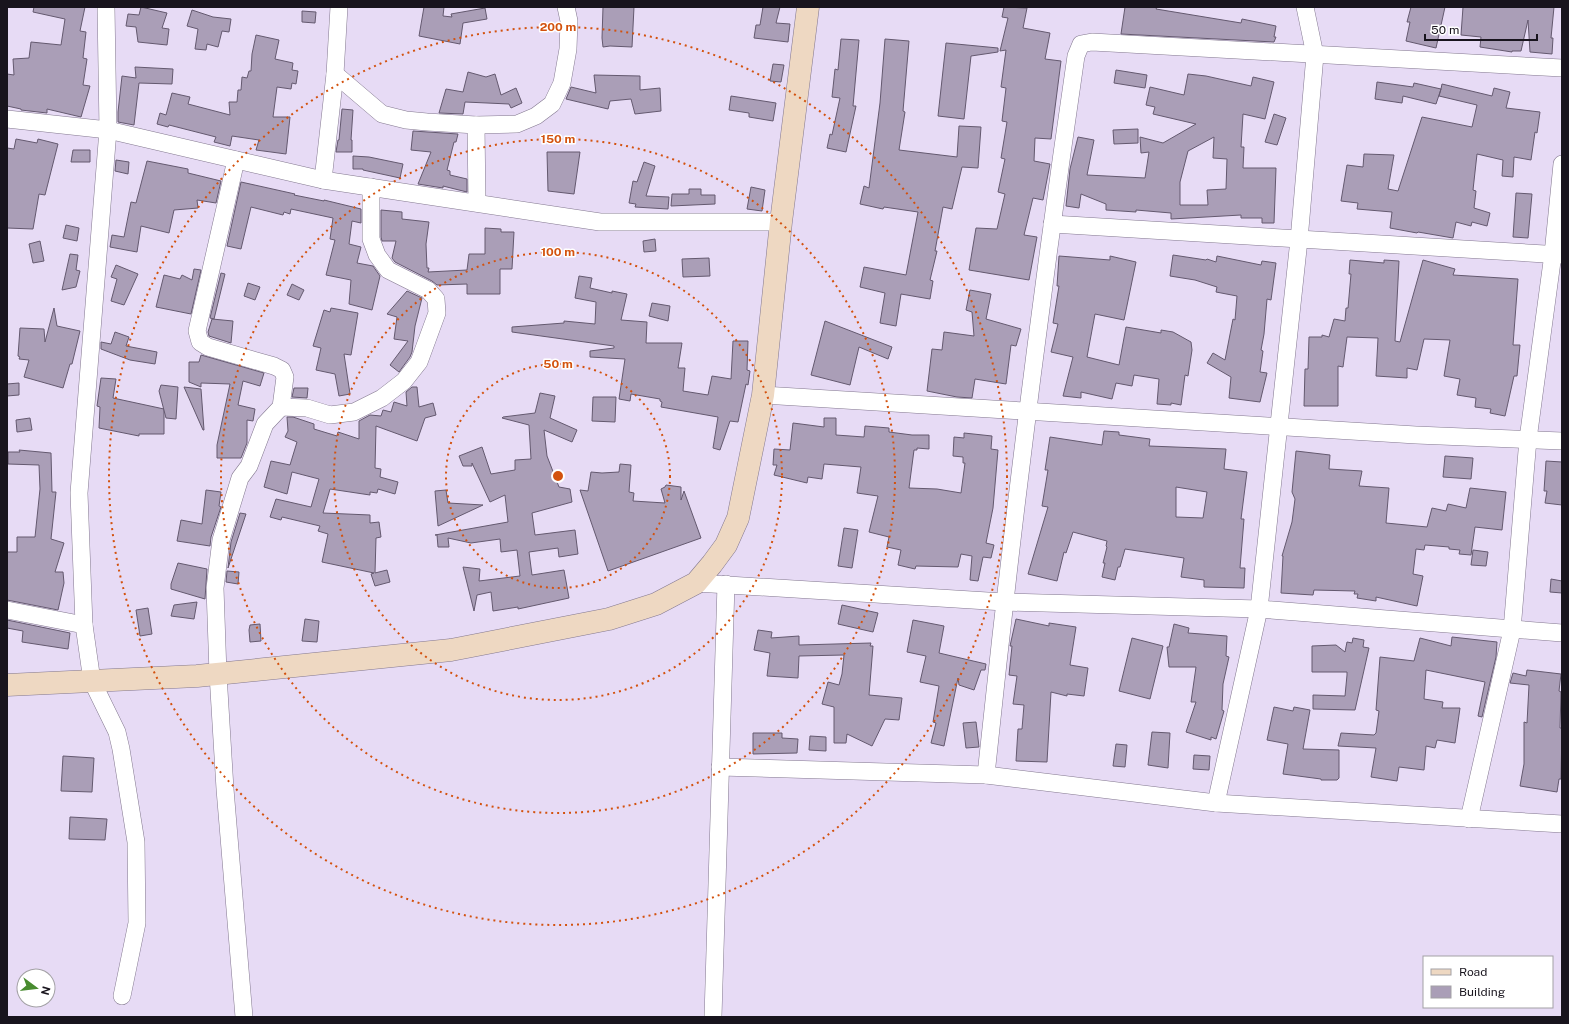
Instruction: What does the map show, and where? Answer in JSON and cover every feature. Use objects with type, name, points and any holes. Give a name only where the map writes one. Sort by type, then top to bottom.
[{"type":"street","points":[[106,7],[108,130],[79,493],[84,625],[92,681],[117,732],[136,842],[137,923],[122,996]]},
{"type":"street","points":[[323,180],[335,74],[339,7]]},
{"type":"street","points":[[335,74],[382,114],[406,120],[476,125],[517,124],[536,116],[552,104],[562,83],[568,49],[569,21],[566,7]]},
{"type":"street","points":[[7,685],[218,674],[466,647],[609,619],[656,604],[696,583],[726,545],[738,518],[763,395],[781,222],[808,7]]},
{"type":"street","points":[[1216,803],[1259,609],[1299,240],[1315,55],[1305,7]]},
{"type":"street","points":[[986,775],[1004,602],[1052,224],[1076,56],[1081,44],[1092,42],[1562,68]]},
{"type":"street","points":[[7,119],[108,130],[323,180],[600,222],[781,222]]},
{"type":"street","points":[[476,125],[477,203]]},
{"type":"street","points":[[236,160],[198,331],[200,342],[208,347],[274,366],[282,370],[285,377],[281,407],[266,424],[249,466],[240,478],[221,540],[215,588],[218,674],[232,886],[244,1017]]},
{"type":"street","points":[[1469,819],[1512,630],[1528,439],[1557,255],[1562,164]]},
{"type":"street","points":[[281,407],[307,408],[330,415],[354,412],[388,394],[404,381],[419,362],[438,313],[436,299],[428,290],[388,270],[377,255],[371,239],[371,187]]},
{"type":"street","points":[[1052,224],[1557,255]]},
{"type":"street","points":[[763,395],[1279,427],[1562,441]]},
{"type":"street","points":[[696,583],[1004,602],[1259,609],[1562,633]]},
{"type":"street","points":[[713,1017],[726,584]]},
{"type":"street","points":[[7,610],[84,625]]},
{"type":"street","points":[[720,767],[986,775],[1216,803],[1562,824]]},
{"type":"building","points":[[34,7],[85,7],[80,31],[86,32],[83,58],[87,59],[83,85],[90,86],[81,117],[47,109],[47,113],[21,110],[7,106],[7,74],[14,75],[13,59],[29,58],[31,42],[61,45],[65,19],[33,12]]},
{"type":"building","points":[[141,7],[167,13],[162,28],[169,29],[167,45],[138,42],[136,27],[126,26],[128,14],[139,15]]},
{"type":"building","points":[[424,7],[444,7],[443,16],[452,17],[451,14],[485,8],[487,19],[463,23],[460,44],[419,36]]},
{"type":"building","points":[[603,7],[634,7],[632,47],[603,47]]},
{"type":"building","points":[[763,7],[780,7],[776,23],[790,24],[788,42],[754,38],[756,25],[760,25]]},
{"type":"building","points":[[1004,7],[1027,8],[1023,28],[1050,33],[1045,59],[1061,61],[1051,139],[1035,138],[1034,161],[1050,164],[1043,200],[1033,198],[1024,235],[1037,237],[1029,280],[969,270],[976,228],[997,229],[1005,194],[998,192],[1005,159],[1001,158],[1007,122],[1002,121],[1006,88],[1001,87],[1006,50],[1000,51],[1008,18],[1002,17]]},
{"type":"building","points":[[1125,7],[1157,7],[1156,9],[1241,23],[1242,19],[1276,26],[1274,37],[1276,37],[1274,42],[1121,34]]},
{"type":"building","points":[[1411,7],[1445,7],[1436,48],[1406,41],[1410,22],[1407,22]]},
{"type":"building","points":[[1463,7],[1554,7],[1551,38],[1553,38],[1552,54],[1530,52],[1528,20],[1521,51],[1512,52],[1480,47],[1481,37],[1461,35]]},
{"type":"building","points":[[192,10],[213,17],[231,19],[229,32],[222,31],[218,47],[207,44],[206,50],[195,49],[198,29],[187,26]]},
{"type":"building","points":[[302,11],[316,12],[315,23],[302,22]]},
{"type":"building","points":[[256,35],[279,40],[275,59],[293,63],[292,70],[298,71],[296,84],[292,83],[291,89],[277,87],[273,117],[290,117],[286,154],[256,150],[259,140],[232,136],[230,146],[214,142],[216,137],[169,125],[168,127],[157,124],[160,113],[166,115],[172,93],[190,97],[188,104],[230,115],[229,102],[237,102],[238,90],[241,90],[242,77],[247,78],[249,71],[251,71],[252,54]]},
{"type":"building","points":[[841,39],[859,40],[853,106],[856,106],[846,152],[827,148],[830,134],[832,135],[840,98],[832,97],[835,69],[838,70]]},
{"type":"building","points":[[885,39],[909,41],[903,111],[905,112],[899,150],[957,157],[959,126],[981,127],[978,168],[962,167],[952,209],[943,207],[935,251],[937,251],[930,280],[933,281],[930,299],[901,294],[896,326],[880,323],[885,293],[860,287],[864,267],[906,275],[918,212],[884,207],[883,209],[860,204],[864,186],[869,188],[880,103]]},
{"type":"building","points":[[946,43],[998,48],[998,52],[971,56],[964,119],[938,116]]},
{"type":"building","points":[[773,64],[784,65],[781,82],[770,81]]},
{"type":"building","points":[[135,67],[173,69],[172,84],[139,83],[134,125],[118,122],[118,112],[122,76],[136,78]]},
{"type":"building","points":[[1116,70],[1147,75],[1145,88],[1114,83]]},
{"type":"building","points":[[468,72],[486,77],[495,74],[501,95],[516,88],[522,103],[511,108],[509,104],[465,102],[463,114],[439,113],[446,89],[463,92]]},
{"type":"building","points":[[1188,74],[1206,76],[1251,86],[1253,77],[1274,82],[1265,119],[1243,114],[1241,147],[1244,147],[1243,168],[1276,168],[1274,223],[1262,223],[1262,218],[1241,218],[1241,215],[1171,219],[1171,213],[1136,210],[1136,212],[1106,210],[1106,204],[1081,194],[1079,208],[1066,206],[1070,169],[1078,137],[1094,140],[1087,175],[1145,178],[1149,152],[1141,153],[1140,137],[1163,143],[1196,124],[1153,114],[1155,107],[1146,105],[1150,87],[1184,95]],"holes":[[[1214,137],[1213,158],[1227,159],[1226,189],[1207,190],[1208,205],[1180,205],[1180,182],[1188,151]]]},
{"type":"building","points":[[594,75],[640,76],[640,90],[660,88],[661,111],[635,114],[631,99],[610,101],[608,109],[566,99],[571,87],[596,93]]},
{"type":"building","points":[[1377,82],[1413,87],[1414,83],[1441,89],[1436,104],[1403,96],[1402,103],[1375,99]]},
{"type":"building","points":[[1442,84],[1492,96],[1494,88],[1510,92],[1506,108],[1540,112],[1537,133],[1535,132],[1531,160],[1514,157],[1513,177],[1502,176],[1503,160],[1477,154],[1473,190],[1476,191],[1474,208],[1490,213],[1487,226],[1472,222],[1471,226],[1456,222],[1453,238],[1417,233],[1390,228],[1392,212],[1357,209],[1358,203],[1341,201],[1347,165],[1363,167],[1364,154],[1394,155],[1388,189],[1398,191],[1422,117],[1472,127],[1477,105],[1439,96]]},
{"type":"building","points":[[731,96],[776,103],[773,121],[749,117],[749,113],[729,110]]},
{"type":"building","points":[[342,109],[353,110],[351,140],[352,152],[336,152],[339,140]]},
{"type":"building","points":[[1274,114],[1286,118],[1277,145],[1265,142]]},
{"type":"building","points":[[1138,129],[1138,143],[1114,144],[1113,130]]},
{"type":"building","points":[[413,131],[458,134],[456,142],[454,142],[447,170],[450,171],[450,175],[467,179],[467,192],[443,186],[443,188],[418,184],[431,152],[411,150]]},
{"type":"building","points":[[16,139],[37,143],[38,139],[58,144],[45,195],[39,194],[33,229],[7,228],[7,148],[14,149]]},
{"type":"building","points":[[73,150],[90,150],[90,162],[71,162]]},
{"type":"building","points":[[547,152],[580,152],[574,194],[548,191]]},
{"type":"building","points":[[353,156],[369,157],[403,164],[400,178],[363,169],[353,169]]},
{"type":"building","points":[[116,160],[129,162],[128,174],[115,171]]},
{"type":"building","points":[[147,161],[188,169],[188,173],[221,181],[216,203],[197,200],[198,208],[174,210],[169,233],[141,226],[137,252],[110,247],[112,235],[124,237],[131,202],[136,203]]},
{"type":"building","points":[[644,162],[655,166],[646,196],[669,197],[668,209],[635,207],[636,204],[629,203],[633,181],[637,182]]},
{"type":"building","points":[[241,182],[361,209],[361,223],[352,221],[349,244],[361,247],[357,263],[373,266],[380,276],[372,310],[349,304],[351,280],[326,275],[335,240],[330,239],[333,218],[291,209],[290,214],[284,212],[283,215],[251,207],[241,249],[227,246]]},
{"type":"building","points":[[751,187],[765,190],[762,211],[747,209]]},
{"type":"building","points":[[689,189],[701,189],[701,195],[715,195],[715,204],[671,206],[672,194],[689,194]]},
{"type":"building","points":[[1516,193],[1532,194],[1528,238],[1513,237]]},
{"type":"building","points":[[381,210],[402,212],[402,219],[429,222],[426,244],[427,268],[429,268],[428,272],[467,270],[469,254],[485,254],[485,228],[501,229],[501,232],[514,232],[512,269],[500,269],[500,294],[467,294],[467,284],[437,285],[395,262],[392,258],[396,241],[382,241]]},
{"type":"building","points":[[66,225],[79,228],[77,241],[63,238]]},
{"type":"building","points":[[655,239],[656,251],[644,252],[643,241]]},
{"type":"building","points":[[40,241],[44,261],[33,263],[29,244]]},
{"type":"building","points":[[70,254],[78,255],[76,270],[80,271],[76,287],[62,290]]},
{"type":"building","points":[[1173,255],[1207,259],[1216,262],[1217,256],[1261,265],[1262,261],[1276,263],[1271,300],[1267,299],[1261,350],[1263,351],[1260,372],[1267,373],[1260,402],[1229,398],[1231,377],[1207,363],[1213,353],[1225,360],[1233,319],[1235,320],[1237,296],[1216,292],[1217,287],[1195,280],[1170,276]]},
{"type":"building","points":[[1059,256],[1110,260],[1110,256],[1136,262],[1124,320],[1095,314],[1087,357],[1119,365],[1126,327],[1161,333],[1161,330],[1173,332],[1191,342],[1192,350],[1188,376],[1185,375],[1181,405],[1171,403],[1171,405],[1157,404],[1159,379],[1134,375],[1132,386],[1116,383],[1112,399],[1081,392],[1081,398],[1063,396],[1073,357],[1051,352],[1058,324],[1053,323],[1059,286],[1057,286]]},
{"type":"building","points":[[709,258],[710,276],[683,277],[682,259]]},
{"type":"building","points":[[1350,260],[1384,263],[1384,260],[1399,261],[1395,341],[1400,342],[1423,260],[1455,269],[1453,275],[1518,279],[1513,345],[1520,345],[1517,376],[1514,376],[1505,416],[1490,413],[1491,409],[1475,407],[1476,398],[1457,395],[1460,379],[1444,376],[1450,340],[1424,339],[1417,370],[1407,368],[1407,378],[1376,376],[1378,338],[1347,337],[1343,367],[1338,366],[1338,406],[1304,406],[1305,369],[1308,369],[1309,337],[1322,337],[1322,335],[1329,337],[1334,319],[1345,321],[1346,308],[1348,308],[1351,274],[1349,274]]},
{"type":"building","points":[[116,265],[138,274],[124,305],[111,301],[117,279],[111,277]]},
{"type":"building","points":[[194,269],[201,270],[191,314],[156,307],[164,275],[180,279],[182,275],[192,280]]},
{"type":"building","points":[[221,273],[225,274],[214,319],[210,318]]},
{"type":"building","points":[[579,276],[592,278],[590,288],[612,293],[612,291],[627,294],[621,320],[647,322],[646,343],[682,343],[678,368],[685,368],[683,391],[708,395],[712,376],[731,379],[733,341],[748,341],[747,370],[750,371],[748,385],[746,384],[738,422],[730,421],[720,450],[713,448],[718,417],[661,407],[662,402],[660,399],[631,394],[630,401],[619,399],[625,359],[590,357],[590,351],[614,348],[614,346],[512,332],[512,327],[564,323],[564,321],[595,324],[596,302],[575,298]]},
{"type":"building","points":[[248,283],[260,287],[255,300],[244,296]]},
{"type":"building","points":[[292,284],[304,290],[299,300],[287,295]]},
{"type":"building","points":[[970,290],[991,294],[986,319],[1021,329],[1016,346],[1011,345],[1006,384],[975,379],[972,398],[957,397],[927,391],[932,349],[942,350],[944,332],[974,336],[972,312],[966,310]]},
{"type":"building","points":[[407,291],[422,298],[415,326],[412,352],[399,372],[390,365],[408,341],[394,339],[397,317],[387,314]]},
{"type":"building","points":[[652,303],[670,306],[668,321],[649,316]]},
{"type":"building","points":[[54,308],[57,326],[80,331],[72,364],[70,364],[63,388],[24,377],[29,360],[19,359],[20,357],[18,356],[20,328],[44,329],[45,342]]},
{"type":"building","points":[[331,308],[358,313],[351,355],[344,354],[350,394],[339,396],[335,374],[316,370],[321,348],[313,346],[324,310],[330,312]]},
{"type":"building","points":[[212,319],[233,321],[231,343],[209,336],[208,332]]},
{"type":"building","points":[[825,321],[892,347],[888,359],[859,347],[850,385],[811,375]]},
{"type":"building","points":[[115,332],[129,337],[126,346],[157,352],[155,364],[130,360],[101,349],[101,342],[111,344]]},
{"type":"building","points":[[201,355],[264,373],[260,386],[243,381],[238,405],[255,409],[253,421],[247,420],[247,443],[241,458],[217,458],[217,445],[230,384],[201,383],[201,387],[189,382],[189,362],[199,362]]},
{"type":"building","points":[[101,378],[116,379],[113,398],[164,409],[164,434],[139,434],[139,436],[99,428],[100,407],[97,406]]},
{"type":"building","points":[[19,383],[19,395],[7,396],[7,384]]},
{"type":"building","points":[[161,385],[178,387],[176,419],[166,418],[159,391]]},
{"type":"building","points":[[184,387],[201,389],[204,430],[203,430]]},
{"type":"building","points":[[412,387],[417,387],[419,407],[433,403],[436,415],[425,418],[417,441],[376,426],[375,468],[381,469],[380,477],[398,482],[395,494],[378,489],[377,493],[370,492],[370,495],[330,489],[323,513],[370,515],[370,523],[379,522],[381,537],[376,538],[375,573],[387,570],[390,582],[375,586],[371,574],[374,573],[322,562],[328,534],[318,531],[320,526],[282,517],[281,520],[270,517],[276,499],[311,507],[319,479],[292,472],[287,494],[264,487],[271,461],[290,465],[297,442],[285,437],[288,431],[287,417],[293,417],[314,424],[314,429],[337,436],[338,432],[359,439],[359,421],[370,415],[381,416],[383,410],[391,412],[394,402],[407,406],[406,392]]},
{"type":"building","points":[[294,388],[308,388],[307,398],[292,397]]},
{"type":"building","points":[[540,393],[555,396],[550,418],[577,430],[572,442],[544,430],[547,456],[559,487],[570,489],[572,502],[532,513],[535,535],[575,530],[578,554],[559,557],[558,548],[529,552],[532,575],[564,570],[569,598],[518,609],[518,607],[493,611],[491,592],[477,595],[474,611],[463,567],[480,569],[479,581],[520,576],[517,550],[501,552],[500,539],[471,543],[448,538],[449,547],[438,547],[437,535],[435,535],[508,522],[505,495],[490,502],[472,463],[472,466],[463,466],[459,456],[482,447],[491,474],[515,470],[515,460],[531,459],[529,425],[502,418],[535,413]]},
{"type":"building","points":[[593,397],[616,397],[615,422],[592,421]]},
{"type":"building","points":[[30,418],[32,430],[17,432],[16,420]]},
{"type":"building","points":[[824,418],[836,418],[836,435],[864,437],[865,426],[889,428],[889,432],[912,435],[929,435],[929,449],[917,448],[917,450],[914,450],[909,488],[937,489],[961,493],[965,463],[963,463],[963,457],[953,456],[954,437],[964,438],[964,433],[992,436],[991,449],[998,450],[993,508],[986,543],[994,545],[991,558],[983,557],[978,581],[970,580],[972,556],[961,554],[958,567],[916,566],[915,569],[898,565],[901,550],[887,547],[889,537],[869,532],[878,496],[857,493],[861,467],[824,464],[822,479],[808,477],[807,483],[774,475],[777,465],[773,465],[774,449],[790,450],[793,423],[824,427]]},
{"type":"building","points":[[1104,431],[1119,432],[1119,435],[1150,439],[1149,446],[1226,449],[1224,469],[1247,472],[1241,519],[1244,519],[1240,568],[1245,568],[1244,588],[1204,587],[1204,580],[1181,577],[1184,558],[1125,549],[1115,580],[1102,577],[1107,541],[1073,532],[1066,553],[1064,552],[1057,581],[1028,574],[1048,507],[1042,506],[1048,470],[1045,470],[1050,437],[1102,445]],"holes":[[[1176,487],[1207,492],[1203,518],[1176,517]]]},
{"type":"building","points":[[19,450],[51,453],[52,492],[56,492],[51,539],[64,543],[55,572],[63,572],[64,583],[58,610],[7,600],[7,552],[17,552],[17,537],[35,537],[40,489],[39,465],[8,464],[8,452],[20,452]]},
{"type":"building","points":[[1296,451],[1330,455],[1329,469],[1362,471],[1359,486],[1389,488],[1386,523],[1427,527],[1432,508],[1446,511],[1448,504],[1466,508],[1470,488],[1506,492],[1502,530],[1475,527],[1471,555],[1459,554],[1460,550],[1449,549],[1449,547],[1425,545],[1424,550],[1416,549],[1413,574],[1423,576],[1417,606],[1376,597],[1376,601],[1357,598],[1358,594],[1354,594],[1355,591],[1314,590],[1313,595],[1281,593],[1282,556],[1292,522],[1295,499],[1292,492]]},
{"type":"building","points":[[1445,456],[1473,458],[1471,479],[1443,477]]},
{"type":"building","points":[[1546,461],[1562,462],[1562,505],[1545,503],[1547,491],[1544,491]]},
{"type":"building","points":[[620,464],[631,465],[629,492],[634,493],[633,501],[665,503],[661,489],[666,485],[681,487],[681,500],[684,491],[701,538],[608,571],[580,490],[588,491],[591,472],[619,472]]},
{"type":"building","points":[[206,490],[221,492],[219,506],[221,507],[211,537],[210,546],[177,541],[181,520],[202,524]]},
{"type":"building","points":[[446,490],[448,503],[483,505],[438,526],[435,491]]},
{"type":"building","points":[[240,513],[246,514],[228,568],[231,542]]},
{"type":"building","points":[[844,528],[858,530],[852,568],[838,566]]},
{"type":"building","points":[[1473,550],[1488,552],[1486,566],[1471,565]]},
{"type":"building","points":[[178,563],[207,569],[205,599],[171,589],[171,584]]},
{"type":"building","points":[[227,571],[239,572],[238,584],[226,582]]},
{"type":"building","points":[[1551,579],[1562,581],[1562,593],[1550,592]]},
{"type":"building","points":[[197,602],[194,619],[171,616],[174,605]]},
{"type":"building","points":[[842,605],[878,613],[873,632],[838,624]]},
{"type":"building","points":[[148,608],[152,634],[140,636],[136,610]]},
{"type":"building","points":[[305,619],[319,621],[317,642],[302,641]]},
{"type":"building","points":[[1016,619],[1049,626],[1049,623],[1076,627],[1070,665],[1088,668],[1084,696],[1067,694],[1067,696],[1051,692],[1047,762],[1016,761],[1018,729],[1022,729],[1024,705],[1013,704],[1017,676],[1009,675],[1012,646],[1010,646]]},
{"type":"building","points":[[7,620],[70,633],[68,649],[22,642],[23,631],[7,628]]},
{"type":"building","points":[[913,620],[944,626],[939,653],[986,664],[985,670],[981,670],[974,690],[959,685],[958,678],[944,746],[931,743],[936,723],[933,722],[939,686],[920,682],[926,656],[907,652]]},
{"type":"building","points":[[260,624],[261,641],[250,642],[250,625]]},
{"type":"building","points":[[1174,624],[1189,628],[1188,633],[1227,636],[1226,656],[1229,657],[1223,684],[1222,710],[1224,711],[1216,739],[1211,737],[1211,740],[1186,732],[1196,702],[1191,702],[1196,667],[1169,667],[1167,647],[1169,647]]},
{"type":"building","points":[[758,630],[772,632],[771,638],[799,636],[799,645],[871,643],[870,646],[873,646],[869,695],[902,698],[899,720],[885,719],[872,746],[847,734],[846,743],[834,743],[834,707],[822,704],[828,682],[839,685],[844,655],[799,656],[798,678],[767,676],[770,653],[754,650]]},
{"type":"building","points":[[1452,637],[1497,642],[1496,657],[1482,717],[1478,716],[1485,682],[1426,670],[1424,699],[1443,702],[1442,708],[1460,708],[1455,743],[1437,740],[1435,748],[1426,746],[1424,770],[1399,767],[1397,781],[1371,777],[1376,748],[1338,746],[1341,733],[1374,735],[1376,733],[1379,711],[1376,710],[1380,657],[1414,661],[1420,638],[1451,646]]},
{"type":"building","points":[[1132,638],[1163,646],[1150,699],[1119,691]]},
{"type":"building","points":[[1353,638],[1364,640],[1363,647],[1369,648],[1355,710],[1313,709],[1313,695],[1345,696],[1347,672],[1312,672],[1312,646],[1336,645],[1345,652],[1347,642],[1352,643]]},
{"type":"building","points":[[1527,670],[1561,674],[1559,691],[1561,692],[1560,728],[1562,728],[1561,779],[1559,779],[1557,792],[1520,786],[1524,764],[1524,722],[1527,723],[1529,685],[1510,683],[1513,673],[1526,676]]},
{"type":"building","points":[[1274,707],[1293,711],[1294,707],[1310,710],[1303,749],[1339,750],[1339,778],[1337,780],[1321,780],[1283,774],[1288,744],[1267,740]]},
{"type":"building","points":[[976,722],[979,747],[966,748],[963,723]]},
{"type":"building","points":[[1152,732],[1170,733],[1168,768],[1148,765]]},
{"type":"building","points":[[753,733],[782,733],[782,738],[798,739],[797,753],[753,754]]},
{"type":"building","points":[[810,736],[826,737],[826,751],[809,750]]},
{"type":"building","points":[[1116,744],[1127,745],[1125,767],[1113,766]]},
{"type":"building","points":[[1194,755],[1210,756],[1209,770],[1193,769]]},
{"type":"building","points":[[63,756],[94,758],[92,792],[61,791]]},
{"type":"building","points":[[70,817],[107,819],[105,840],[69,839]]}]
